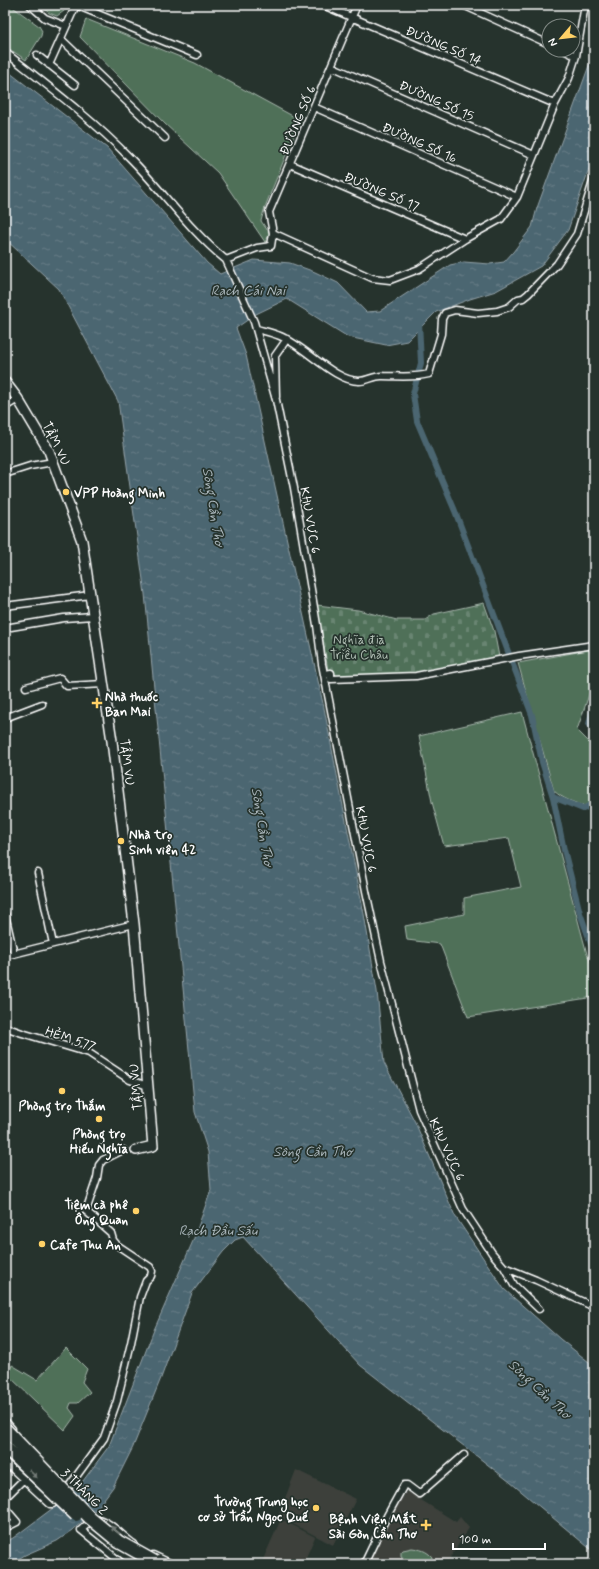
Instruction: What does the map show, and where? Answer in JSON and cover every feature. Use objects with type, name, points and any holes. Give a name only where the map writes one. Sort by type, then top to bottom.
[{"type":"highway","name":"3 THÁNG 2","points":[[5,1430],[90,1518],[119,1542],[154,1562]]},
{"type":"highway","name":"3 THÁNG 2","points":[[5,1447],[84,1523],[110,1543],[142,1564]]},
{"type":"street","points":[[30,5],[45,18],[66,26]]},
{"type":"street","points":[[49,65],[76,5],[197,55]]},
{"type":"street","name":"ĐƯỜNG SỐ 14","points":[[323,5],[555,104]]},
{"type":"street","name":"ĐƯỜNG SỐ 6","points":[[226,260],[258,248],[271,246],[273,233],[269,212],[357,5]]},
{"type":"street","points":[[463,5],[541,40]]},
{"type":"street","points":[[581,28],[585,5]]},
{"type":"street","points":[[61,39],[165,138]]},
{"type":"street","points":[[5,52],[92,123],[130,158],[191,228],[210,247],[226,260]]},
{"type":"street","points":[[37,55],[75,85]]},
{"type":"street","points":[[273,233],[372,278],[390,280],[419,268],[465,239],[501,219],[517,198],[555,104],[569,78],[575,58]]},
{"type":"street","name":"ĐƯỜNG SỐ 15","points":[[331,66],[534,155]]},
{"type":"street","name":"ĐƯỜNG SỐ 16","points":[[314,107],[517,198]]},
{"type":"street","name":"ĐƯỜNG SỐ 17","points":[[290,164],[465,239]]},
{"type":"street","points":[[257,329],[287,339],[308,352],[330,370],[350,379],[360,381],[379,376],[406,377],[429,374],[441,334],[442,319],[445,313],[455,310],[478,313],[497,312],[509,307],[518,299],[528,294],[557,264],[577,234],[594,178]]},
{"type":"street","name":"KHU VỰC 6","points":[[226,260],[257,329],[276,400],[294,488],[325,674],[366,891],[383,968],[417,1104],[424,1123],[463,1208],[492,1252],[506,1268],[514,1284],[539,1309]]},
{"type":"street","points":[[276,400],[277,385],[275,356],[287,339]]},
{"type":"street","name":"TẦM VU","points":[[5,382],[18,399],[49,451],[82,541],[104,684],[134,924],[153,1146],[136,1150]]},
{"type":"street","points":[[5,407],[18,399]]},
{"type":"street","points":[[5,474],[30,466],[53,462]]},
{"type":"street","points":[[5,606],[90,594]]},
{"type":"street","points":[[5,628],[64,618],[93,616]]},
{"type":"street","points":[[325,674],[331,673],[332,679],[416,676],[514,657],[594,645]]},
{"type":"street","points":[[26,687],[60,678],[67,686],[104,684]]},
{"type":"street","points":[[5,718],[42,704]]},
{"type":"street","points":[[38,873],[54,944]]},
{"type":"street","points":[[5,914],[14,954]]},
{"type":"street","points":[[5,956],[134,924]]},
{"type":"street","name":"HẺM 577","points":[[5,1027],[89,1053],[130,1080],[148,1086]]},
{"type":"street","points":[[5,1462],[50,1504],[54,1504],[67,1489],[104,1438],[117,1401],[131,1343],[140,1296],[146,1281],[152,1276],[152,1271],[150,1268],[117,1245],[113,1240],[111,1233],[86,1210],[97,1178],[99,1165],[104,1160],[123,1150]]},
{"type":"street","points":[[506,1268],[594,1307]]},
{"type":"street","points":[[5,1421],[44,1466],[67,1489]]},
{"type":"street","points":[[364,1564],[404,1485],[407,1485],[419,1494],[464,1455]]},
{"type":"street","points":[[5,1498],[24,1479]]},
{"type":"street","points":[[5,1508],[17,1522],[5,1528]]},
{"type":"street","points":[[123,1564],[81,1530],[94,1518],[105,1522],[125,1538],[145,1551],[172,1564]]},
{"type":"shaded area","name":"Trường Trung học cơ sở Trần Ngọc Quế","points":[[296,1470],[356,1499],[333,1545],[278,1516]]},
{"type":"shaded area","name":"Bệnh Viện Mắt Sài Gòn Cần Thơ","points":[[407,1491],[456,1522],[460,1517],[469,1528],[446,1564],[365,1564],[386,1522]]},
{"type":"shaded area","points":[[281,1519],[315,1537],[303,1564],[261,1564]]},
{"type":"green space","points":[[5,5],[10,5],[39,26],[42,31],[41,36],[26,60],[5,46]]},
{"type":"green space","points":[[40,5],[67,5],[64,11],[57,16],[49,13]]},
{"type":"green space","points":[[86,19],[195,63],[300,120],[265,207],[261,221],[270,234],[265,242],[218,173],[165,124],[80,37]]},
{"type":"green space","name":"Nghĩa địa Triều Châu","points":[[484,603],[494,631],[500,662],[412,678],[330,682],[317,605],[358,610],[397,620],[425,620],[434,614]]},
{"type":"green space","points":[[594,649],[594,680],[577,730],[588,741],[594,743],[594,799],[584,806],[572,802],[554,791],[518,663]]},
{"type":"green space","points":[[522,712],[587,954],[594,970],[594,997],[468,1017],[440,944],[407,940],[405,926],[464,914],[464,898],[521,887],[509,838],[444,846],[432,802],[419,736]]},
{"type":"green space","points":[[66,1348],[87,1369],[82,1382],[90,1392],[78,1403],[71,1403],[69,1408],[75,1416],[65,1430],[8,1375],[12,1365],[37,1380]]},
{"type":"green space","points":[[412,1548],[428,1553],[432,1557],[431,1564],[411,1564],[401,1556],[401,1552],[403,1550]]},
{"type":"water","name":"Sông Cần Thơ","points":[[594,41],[594,155],[568,230],[541,266],[496,291],[436,312],[407,341],[386,345],[348,337],[287,299],[256,314],[236,328],[246,355],[324,708],[364,914],[377,991],[384,1063],[415,1122],[455,1216],[504,1289],[560,1339],[594,1366],[594,1552],[510,1482],[360,1365],[243,1237],[235,1240],[223,1252],[192,1293],[161,1378],[133,1447],[113,1487],[98,1507],[73,1530],[57,1541],[25,1555],[10,1564],[5,1564],[5,1542],[13,1538],[53,1508],[80,1485],[109,1446],[154,1330],[193,1241],[211,1190],[208,1152],[195,1112],[145,594],[118,401],[59,289],[5,239],[5,69],[107,148],[207,263],[220,274],[254,260],[290,263],[315,272],[338,283],[366,312],[380,311],[450,265],[464,262],[490,264],[504,262],[513,252],[532,227],[537,208],[591,60]]},
{"type":"waterway","points":[[419,322],[421,363],[413,394],[417,421],[455,511],[532,715],[542,762],[553,797],[564,850],[580,913],[594,952]]},
{"type":"waterway","points":[[594,704],[589,724],[594,728]]},
{"type":"waterway","points":[[553,797],[583,809],[594,803]]},
{"type":"place","name":"VPP Hoàng Minh","points":[[66,492]]},
{"type":"place","name":"Nhà thuốc Ban Mai","points":[[97,703]]},
{"type":"place","name":"Nhà trọ Sinh viên 42","points":[[121,841]]},
{"type":"place","name":"Phòng trọ Thắm","points":[[62,1091]]},
{"type":"place","name":"Phòng trọ Hiếu Nghĩa","points":[[99,1119]]},
{"type":"place","name":"Tiệm cà phê Ông Quan","points":[[136,1211]]},
{"type":"place","name":"Cafe Thu An","points":[[42,1244]]},
{"type":"place","name":"Trường Trung học cơ sở Trần Ngọc Quế","points":[[316,1508]]},
{"type":"place","name":"Bệnh Viện Mắt Sài Gòn Cần Thơ","points":[[426,1525]]},
{"type":"water label","name":"Rạch Cái Nai","points":[[248,290]]},
{"type":"water label","name":"Rạch Đầu Sấu","points":[[218,1230]]}]
